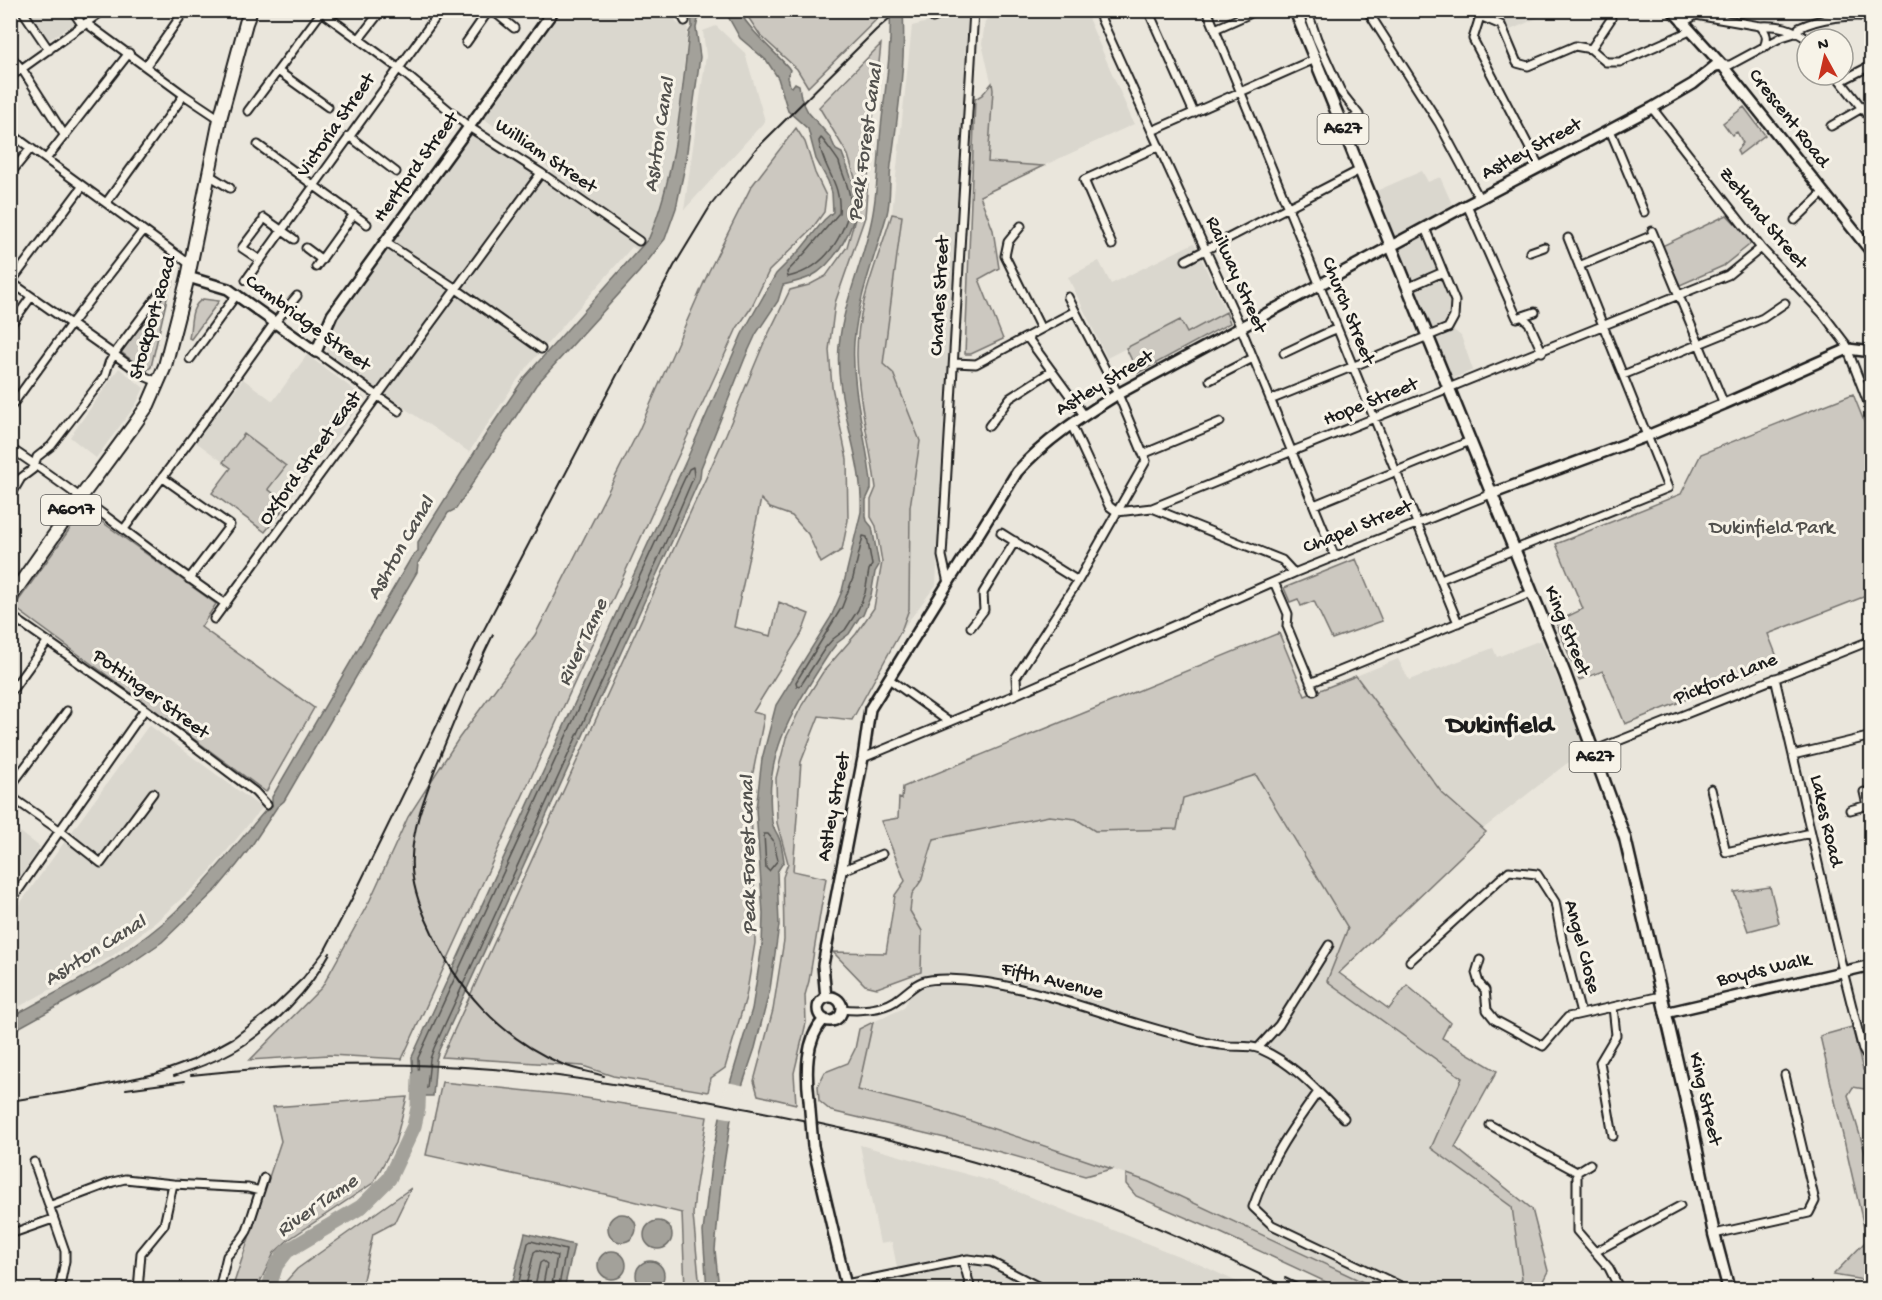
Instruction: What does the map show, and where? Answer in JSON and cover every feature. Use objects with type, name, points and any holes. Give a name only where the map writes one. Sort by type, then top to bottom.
[{"type":"highway","name":"Stockport Road","points":[[10,598],[148,405],[159,382],[189,271],[220,119],[251,10]]},
{"type":"main road","name":"Hertford Street","points":[[316,352],[332,315],[555,10]]},
{"type":"main road","name":"King Street","points":[[1295,10],[1565,674],[1624,838],[1691,1122],[1714,1234],[1730,1290]]},
{"type":"main road","name":"Crescent Road","points":[[1672,10],[1722,65],[1872,253]]},
{"type":"main road","name":"Astley Street","points":[[826,998],[824,965],[870,709],[1017,472],[1033,454],[1071,424],[1118,394],[1479,198],[1652,108],[1692,84],[1715,66],[1722,65]]},
{"type":"main road","name":"Cambridge Street","points":[[189,271],[237,294],[316,352]]},
{"type":"main road","points":[[1848,349],[1872,352]]},
{"type":"main road","name":"Chapel Street","points":[[1491,494],[1647,436],[1848,349]]},
{"type":"main road","name":"Boyds Walk","points":[[1665,1013],[1872,965]]},
{"type":"main road","points":[[826,998],[836,999],[842,1009],[840,1016],[834,1020],[824,1019],[818,1010],[820,1003],[826,998]]},
{"type":"main road","points":[[824,1019],[819,1024],[809,1054],[807,1074],[813,1146],[847,1287]]},
{"type":"street","points":[[72,10],[85,24],[220,119]]},
{"type":"street","points":[[10,77],[104,10]]},
{"type":"street","points":[[146,66],[185,10]]},
{"type":"street","name":"Victoria Street","points":[[246,280],[441,10]]},
{"type":"street","points":[[466,42],[491,10],[514,28]]},
{"type":"street","points":[[679,10],[685,21]]},
{"type":"street","points":[[933,18],[951,10]]},
{"type":"street","name":"Charles Street","points":[[948,583],[942,556],[974,10]]},
{"type":"street","name":"Railway Street","points":[[1097,10],[1241,328],[1335,557]]},
{"type":"street","points":[[1149,10],[1194,113]]},
{"type":"street","name":"Church Street","points":[[1207,10],[1458,623]]},
{"type":"street","points":[[1307,10],[1317,39],[1341,92],[1359,115],[1341,125]]},
{"type":"street","points":[[1367,10],[1439,123],[1479,198]]},
{"type":"street","points":[[248,111],[321,11]]},
{"type":"street","name":"William Street","points":[[321,11],[398,68],[469,127],[541,173],[639,242]]},
{"type":"street","points":[[359,39],[380,12]]},
{"type":"street","points":[[24,13],[49,50]]},
{"type":"street","points":[[1539,166],[1473,39],[1481,13],[1501,25],[1517,63],[1528,66],[1575,46],[1591,49],[1606,62],[1620,62],[1690,31]]},
{"type":"street","points":[[1215,29],[1249,14]]},
{"type":"street","points":[[1682,23],[1696,15],[1760,26],[1782,27],[1795,31]]},
{"type":"street","points":[[1802,27],[1845,17],[1872,17]]},
{"type":"street","points":[[1591,49],[1611,19]]},
{"type":"street","points":[[1760,26],[1766,32],[1764,47]]},
{"type":"street","points":[[1722,65],[1730,65],[1782,37],[1795,33]]},
{"type":"street","points":[[46,159],[129,54]]},
{"type":"street","points":[[10,56],[22,69],[65,136]]},
{"type":"street","points":[[1152,131],[1315,59]]},
{"type":"street","points":[[1855,72],[1872,65]]},
{"type":"street","points":[[278,71],[328,107]]},
{"type":"street","points":[[1845,87],[1872,121]]},
{"type":"street","points":[[106,203],[184,95]]},
{"type":"street","name":"Zetland Street","points":[[1652,108],[1761,248],[1823,314],[1848,349],[1872,413]]},
{"type":"street","points":[[1831,126],[1862,108]]},
{"type":"street","points":[[1610,130],[1644,212]]},
{"type":"street","name":"Cambridge Street","points":[[10,132],[143,231],[189,271]]},
{"type":"street","points":[[349,136],[396,172]]},
{"type":"street","points":[[258,145],[367,224]]},
{"type":"street","points":[[1112,245],[1084,180],[1159,146]]},
{"type":"street","points":[[10,174],[31,148]]},
{"type":"street","points":[[1186,260],[1360,170]]},
{"type":"street","name":"Oxford Street East","points":[[214,619],[541,173]]},
{"type":"street","points":[[209,175],[230,188]]},
{"type":"street","points":[[82,187],[10,282],[146,377],[159,382]]},
{"type":"street","points":[[1795,220],[1823,193]]},
{"type":"street","points":[[1467,205],[1520,317],[1529,323],[1542,352]]},
{"type":"street","points":[[316,267],[354,214]]},
{"type":"street","points":[[260,260],[242,248],[262,220],[294,239]]},
{"type":"street","points":[[1021,226],[1008,242],[1005,256],[1041,329]]},
{"type":"street","points":[[1270,400],[1448,328],[1454,317],[1455,301],[1425,228]]},
{"type":"street","points":[[10,408],[143,231]]},
{"type":"street","points":[[1579,266],[1653,233],[1724,404]]},
{"type":"street","points":[[1441,579],[1668,488],[1568,238]]},
{"type":"street","points":[[385,242],[541,349]]},
{"type":"street","points":[[1530,252],[1544,247]]},
{"type":"street","points":[[306,248],[322,260]]},
{"type":"street","points":[[1678,295],[1728,275],[1761,248]]},
{"type":"street","points":[[1407,288],[1443,272]]},
{"type":"street","points":[[10,496],[21,478],[33,469],[41,453],[51,446],[105,376],[114,355],[168,282]]},
{"type":"street","points":[[190,359],[237,294]]},
{"type":"street","name":"Hope Street","points":[[1117,512],[1152,508],[1604,327],[1678,295]]},
{"type":"street","points":[[124,529],[275,322],[297,296]]},
{"type":"street","points":[[10,326],[31,297]]},
{"type":"street","points":[[1017,694],[1017,677],[1078,581],[1146,461],[1118,394],[1068,297]]},
{"type":"street","points":[[1623,375],[1763,318],[1785,303]]},
{"type":"street","points":[[954,363],[976,364],[1075,310]]},
{"type":"street","points":[[1509,321],[1535,312]]},
{"type":"street","points":[[1284,353],[1336,329]]},
{"type":"street","points":[[1026,337],[1084,415]]},
{"type":"street","name":"Cambridge Street","points":[[316,352],[399,411]]},
{"type":"street","points":[[1210,380],[1253,358]]},
{"type":"street","points":[[989,426],[1010,398],[1052,371]]},
{"type":"street","points":[[1143,454],[1220,422]]},
{"type":"street","points":[[1071,424],[1109,506],[1117,512]]},
{"type":"street","points":[[1314,505],[1470,441]]},
{"type":"street","points":[[10,448],[81,496],[189,579],[226,604]]},
{"type":"street","points":[[163,478],[230,525],[189,579]]},
{"type":"street","name":"Chapel Street","points":[[863,758],[1017,694],[1294,573],[1491,494]]},
{"type":"street","points":[[1152,508],[1282,560],[1294,573]]},
{"type":"street","points":[[1001,533],[1078,581]]},
{"type":"street","points":[[971,627],[984,610],[983,593],[1015,541]]},
{"type":"street","points":[[1274,582],[1288,614],[1287,626],[1314,691]]},
{"type":"street","points":[[1310,683],[1382,656],[1532,593]]},
{"type":"street","name":"Pottinger Street","points":[[10,615],[145,709],[255,792],[267,805]]},
{"type":"street","name":"Pickford Lane","points":[[1593,751],[1872,640]]},
{"type":"street","points":[[10,693],[47,642]]},
{"type":"street","name":"Lakes Road","points":[[1775,678],[1843,971],[1863,1050],[1872,1065]]},
{"type":"street","points":[[889,679],[949,722]]},
{"type":"street","points":[[10,902],[145,709]]},
{"type":"street","points":[[10,787],[67,711]]},
{"type":"street","points":[[1793,755],[1872,736]]},
{"type":"street","points":[[1711,789],[1726,852],[1811,833]]},
{"type":"street","points":[[1850,810],[1869,805],[1864,792]]},
{"type":"street","points":[[10,796],[101,863],[153,793]]},
{"type":"street","points":[[841,871],[882,854]]},
{"type":"street","name":"Angel Close","points":[[1410,961],[1509,871],[1537,874],[1555,902],[1581,1014]]},
{"type":"street","points":[[1329,945],[1304,989],[1279,1025],[1258,1048],[1292,1066],[1344,1118]]},
{"type":"street","points":[[1480,960],[1476,973],[1479,983],[1485,990],[1487,1010],[1495,1020],[1543,1046],[1568,1017],[1661,996]]},
{"type":"street","name":"Fifth Avenue","points":[[842,1009],[869,1009],[883,1006],[894,1002],[918,982],[947,979],[980,982],[1049,995],[1160,1030],[1220,1046],[1258,1048]]},
{"type":"street","points":[[1613,1006],[1616,1035],[1600,1062],[1613,1136]]},
{"type":"street","points":[[1714,1234],[1809,1213],[1815,1202],[1785,1075]]},
{"type":"street","points":[[1318,1092],[1288,1134],[1263,1177],[1253,1207],[1272,1225],[1409,1290]]},
{"type":"street","points":[[1490,1125],[1577,1172]]},
{"type":"street","points":[[33,1162],[65,1251],[59,1290]]},
{"type":"street","points":[[1577,1172],[1590,1164]]},
{"type":"street","points":[[1577,1172],[1577,1231],[1609,1268],[1620,1290]]},
{"type":"street","points":[[219,1290],[227,1256],[247,1230],[264,1178]]},
{"type":"street","points":[[49,1206],[125,1179],[248,1188],[260,1191]]},
{"type":"street","points":[[138,1290],[141,1253],[164,1225],[173,1184]]},
{"type":"street","points":[[1595,1252],[1680,1206]]},
{"type":"street","points":[[10,1234],[53,1219]]},
{"type":"street","points":[[963,1260],[971,1290]]},
{"type":"street","points":[[847,1287],[963,1260],[991,1262],[1045,1290]]},
{"type":"shaded area","points":[[27,11],[94,11],[47,41]]},
{"type":"shaded area","points":[[560,11],[670,11],[678,24],[688,27],[679,113],[669,172],[659,215],[649,239],[639,251],[632,247],[533,360],[469,452],[326,355],[338,317],[472,132],[545,182],[553,171],[482,117]]},
{"type":"shaded area","points":[[1000,11],[1085,11],[1134,124],[1043,166],[988,163],[993,90],[982,44],[985,21]]},
{"type":"shaded area","points":[[1500,11],[1553,11],[1508,31]]},
{"type":"shaded area","points":[[968,12],[936,585],[901,631],[909,609],[910,507],[920,441],[883,364],[902,216],[892,214],[912,26]]},
{"type":"shaded area","points":[[716,26],[745,53],[765,121],[684,210],[706,56],[703,31]]},
{"type":"shaded area","points":[[1422,171],[1428,182],[1440,177],[1452,204],[1420,224],[1449,300],[1449,313],[1445,323],[1461,336],[1473,370],[1450,380],[1374,192]]},
{"type":"shaded area","points":[[1194,243],[1226,312],[1187,333],[1180,320],[1107,358],[1068,277],[1099,261],[1111,284]]},
{"type":"shaded area","points":[[307,355],[365,398],[265,532],[212,493],[231,468],[196,442],[243,379],[273,401]]},
{"type":"shaded area","points":[[119,368],[144,388],[135,406],[96,458],[70,437]]},
{"type":"shaded area","points":[[1541,640],[1590,753],[1566,764],[1483,829],[1442,793],[1356,676],[1398,659],[1409,680],[1493,648],[1497,657]]},
{"type":"shaded area","points":[[149,725],[262,808],[206,876],[157,921],[112,956],[11,1011],[11,916]]},
{"type":"shaded area","points":[[1256,774],[1348,928],[1327,981],[1462,1078],[1431,1148],[1512,1207],[1522,1279],[1514,1289],[1378,1289],[1149,1182],[941,1111],[858,1090],[873,1022],[904,1008],[921,972],[922,931],[910,912],[912,894],[921,881],[934,839],[1049,816],[1076,819],[1095,831]]},
{"type":"shaded area","points":[[11,825],[40,847],[11,891]]},
{"type":"shaded area","points":[[860,1145],[991,1181],[1201,1265],[1252,1289],[868,1289],[869,1285],[899,1278],[892,1242],[880,1244]]},
{"type":"green space","points":[[883,10],[883,13],[808,87],[797,69],[760,35],[744,11]]},
{"type":"green space","points":[[881,44],[865,217],[835,303],[829,350],[832,387],[847,459],[848,520],[842,550],[821,563],[808,534],[792,516],[770,508],[761,499],[734,627],[771,636],[779,602],[809,614],[802,633],[753,712],[764,715],[750,787],[755,943],[746,997],[725,1068],[711,1078],[708,1092],[613,1076],[583,1066],[442,1057],[726,434],[763,345],[790,290],[809,285],[826,276],[847,247],[861,198],[848,155],[819,107]]},
{"type":"green space","points":[[992,83],[988,162],[1043,166],[980,196],[993,230],[999,268],[979,279],[1003,339],[971,354],[965,354],[975,99],[982,95]]},
{"type":"green space","points":[[1744,107],[1765,135],[1739,155],[1737,150],[1743,143],[1737,132],[1732,135],[1723,123]]},
{"type":"green space","points":[[796,128],[805,142],[815,173],[826,196],[824,212],[811,230],[769,271],[751,308],[737,328],[402,1059],[329,1055],[250,1060],[322,987],[370,900],[408,817],[459,738],[535,635],[639,430],[709,271],[751,187]]},
{"type":"green space","points":[[892,214],[902,216],[883,364],[893,373],[920,441],[910,507],[909,609],[901,631],[852,720],[819,716],[801,762],[793,871],[826,878],[805,995],[806,1023],[794,1073],[796,1104],[758,1095],[754,1081],[773,1010],[784,940],[783,877],[788,863],[777,823],[776,778],[786,738],[802,705],[823,672],[856,634],[874,608],[882,562],[876,526],[871,517],[871,500],[876,488],[857,356],[864,302]]},
{"type":"green space","points":[[1727,215],[1753,242],[1723,266],[1680,285],[1662,246]]},
{"type":"green space","points":[[165,292],[168,294],[151,367],[146,371],[121,352]]},
{"type":"green space","points":[[203,299],[219,301],[191,339],[189,338],[193,311]]},
{"type":"green space","points":[[1226,312],[1230,323],[1138,373],[1126,348],[1180,320],[1187,333]]},
{"type":"green space","name":"Dukinfield Park","points":[[1853,394],[1871,439],[1871,594],[1768,634],[1779,662],[1625,724],[1603,671],[1579,680],[1556,622],[1583,609],[1556,544],[1681,494],[1701,454]]},
{"type":"green space","points":[[244,434],[286,466],[268,489],[287,504],[265,532],[212,493],[231,468],[223,462]]},
{"type":"green space","points":[[84,509],[216,604],[201,627],[314,708],[266,792],[14,607]]},
{"type":"green space","points":[[1356,559],[1382,621],[1332,639],[1314,601],[1301,606],[1298,599],[1290,602],[1284,588]]},
{"type":"green space","points":[[1279,633],[1305,696],[1356,676],[1442,793],[1486,832],[1339,973],[1389,1009],[1407,985],[1450,1022],[1442,1038],[1497,1071],[1455,1147],[1532,1209],[1548,1271],[1539,1289],[1514,1289],[1522,1279],[1512,1207],[1431,1148],[1462,1078],[1327,981],[1348,928],[1256,775],[1183,798],[1177,829],[1095,831],[1076,819],[1049,816],[934,839],[921,881],[912,894],[910,911],[922,931],[921,972],[877,988],[865,985],[833,952],[886,953],[895,895],[905,881],[881,821],[898,818],[899,798],[902,799],[903,787]]},
{"type":"green space","points":[[1770,887],[1779,923],[1748,931],[1734,892]]},
{"type":"green space","points":[[873,1022],[858,1090],[941,1111],[1112,1169],[1085,1176],[979,1146],[831,1111],[819,1101],[818,1086],[825,1072],[848,1063],[855,1049],[859,1029]]},
{"type":"green space","points":[[1852,1027],[1863,1070],[1871,1075],[1871,1090],[1853,1087],[1848,1095],[1871,1167],[1872,1279],[1870,1281],[1833,1275],[1867,1240],[1820,1036]]},
{"type":"green space","points":[[442,1082],[567,1095],[707,1117],[693,1215],[700,1289],[685,1289],[682,1213],[426,1155]]},
{"type":"green space","points":[[407,1097],[395,1143],[373,1183],[288,1240],[274,1253],[259,1284],[259,1289],[232,1289],[281,1141],[273,1107]]},
{"type":"green space","points":[[1126,1174],[1149,1182],[1378,1289],[1341,1289],[1136,1196],[1126,1184]]},
{"type":"green space","points":[[411,1188],[394,1223],[373,1234],[361,1289],[279,1289],[297,1269]]},
{"type":"water","points":[[691,11],[700,11],[696,28],[700,57],[685,166],[676,208],[665,239],[639,272],[536,385],[456,509],[448,513],[418,563],[417,572],[284,801],[277,807],[237,865],[217,889],[162,942],[112,976],[11,1032],[11,1017],[108,962],[163,923],[203,883],[265,811],[269,810],[272,797],[411,558],[418,551],[418,542],[486,434],[524,378],[649,238],[666,189],[676,137],[689,32],[692,27]]},
{"type":"water","points":[[725,11],[739,11],[788,67],[790,86],[792,87],[795,83],[799,85],[801,98],[808,112],[830,137],[836,150],[842,153],[856,198],[853,220],[843,243],[828,263],[810,277],[783,285],[778,301],[756,334],[701,468],[700,478],[439,1050],[433,1096],[414,1096],[412,1057],[742,334],[776,274],[833,212],[832,193],[816,159],[808,129],[788,111],[778,78],[767,61],[740,38]]},
{"type":"water","points":[[890,11],[903,11],[904,30],[901,88],[891,165],[889,202],[863,293],[854,342],[857,395],[871,482],[871,489],[866,500],[866,516],[872,527],[879,565],[863,615],[849,634],[837,643],[817,672],[784,732],[777,752],[770,797],[773,824],[780,841],[784,861],[777,872],[779,925],[770,989],[755,1048],[731,1119],[721,1183],[715,1250],[719,1289],[707,1290],[703,1232],[712,1157],[720,1117],[752,1009],[762,946],[763,914],[756,809],[762,759],[776,705],[831,617],[842,591],[861,512],[858,470],[841,388],[839,346],[844,315],[873,212],[889,55]]},
{"type":"water","points":[[622,1214],[632,1218],[636,1228],[632,1238],[622,1242],[612,1238],[608,1228],[612,1218]]},
{"type":"water","points":[[658,1221],[668,1225],[672,1235],[668,1245],[658,1249],[648,1245],[644,1235],[648,1225]]},
{"type":"water","points":[[525,1233],[574,1245],[564,1289],[511,1289]]},
{"type":"water","points":[[612,1251],[622,1255],[626,1265],[622,1275],[612,1279],[602,1275],[598,1265],[602,1255]]},
{"type":"water","points":[[650,1261],[660,1265],[664,1275],[660,1285],[650,1289],[640,1285],[636,1275],[640,1265]]},
{"type":"pier","points":[[727,1082],[746,1086],[734,1119],[717,1116]]},
{"type":"waterway","name":"River Tame","points":[[268,1290],[276,1265],[287,1251],[361,1207],[389,1179],[414,1126],[418,1108],[419,1077]]},
{"type":"railway","points":[[79,1090],[155,1074],[193,1060],[233,1038],[271,1009],[303,978],[325,950],[478,641],[674,266],[711,205],[755,150],[899,10]]},
{"type":"railway","points":[[493,635],[455,718],[420,812],[412,856],[412,874],[416,892],[425,918],[452,970],[483,1009],[500,1026],[541,1054],[569,1067],[604,1076]]},
{"type":"railway","points":[[174,1076],[230,1053],[265,1030],[290,1007],[312,981],[330,953]]},
{"type":"railway","points":[[191,1075],[266,1068],[380,1064],[493,1069],[626,1086],[798,1119],[956,1157],[1035,1181],[1157,1227],[1293,1290]]},
{"type":"railway","points":[[126,1089],[185,1081]]},
{"type":"railway","points":[[10,1101],[87,1089]]},
{"type":"railway","points":[[1285,1278],[1310,1290]]},
{"type":"district","name":"Dukinfield","points":[[1500,727]]},
{"type":"water label","name":"Ashton Canal","points":[[661,135]]},
{"type":"water label","name":"Peak Forest Canal","points":[[867,143]]},
{"type":"water label","name":"Ashton Canal","points":[[402,549]]},
{"type":"water label","name":"Peak Forest Canal","points":[[750,855]]},
{"type":"water label","name":"Ashton Canal","points":[[96,952]]}]
